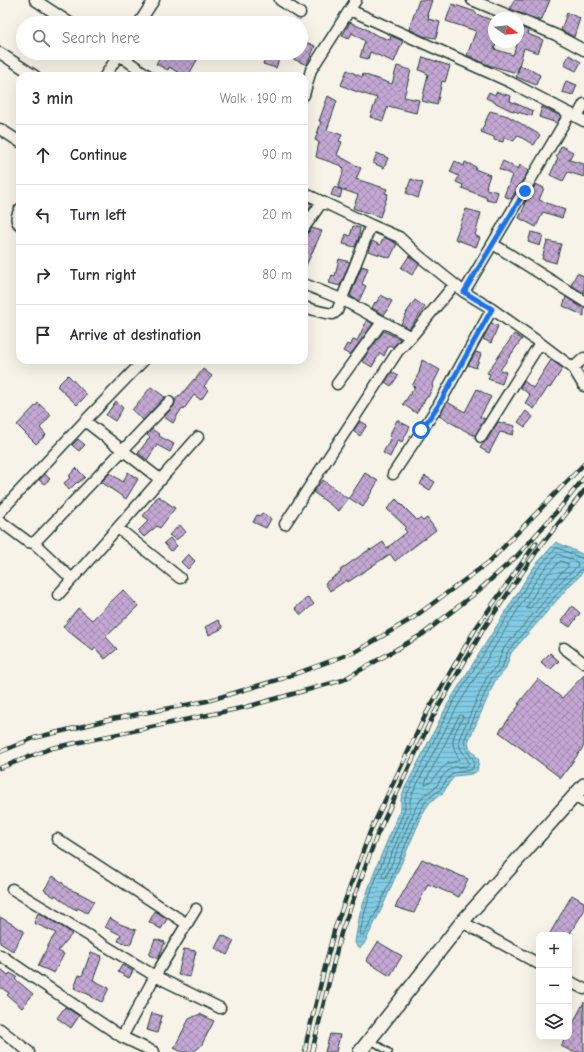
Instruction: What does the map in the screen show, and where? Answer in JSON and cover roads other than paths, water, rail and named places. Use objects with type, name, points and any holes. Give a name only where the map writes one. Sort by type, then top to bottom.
[{"type":"street","points":[[35,0],[59,16]]},
{"type":"street","points":[[144,16],[154,0]]},
{"type":"street","points":[[280,0],[300,13]]},
{"type":"street","points":[[308,81],[311,70],[356,0]]},
{"type":"street","points":[[472,0],[501,12]]},
{"type":"street","points":[[350,10],[510,82],[577,117]]},
{"type":"street","points":[[524,22],[556,35],[584,50]]},
{"type":"street","points":[[0,52],[29,72]]},
{"type":"street","points":[[107,72],[114,60]]},
{"type":"street","points":[[127,60],[144,72]]},
{"type":"street","points":[[464,292],[493,244],[577,117],[584,104]]},
{"type":"street","points":[[0,129],[16,139]]},
{"type":"street","points":[[308,195],[399,237],[454,285],[492,309],[573,368],[584,386]]},
{"type":"street","points":[[308,222],[322,202]]},
{"type":"street","points":[[308,308],[333,314],[337,311],[371,225]]},
{"type":"street","points":[[493,244],[584,300]]},
{"type":"street","points":[[285,524],[398,351],[454,285]]},
{"type":"street","points":[[308,286],[341,299],[411,337]]},
{"type":"street","points":[[392,474],[438,406],[492,309]]},
{"type":"street","points":[[337,384],[382,322]]},
{"type":"street","points":[[481,437],[540,343]]},
{"type":"street","points":[[573,368],[584,358]]},
{"type":"street","points":[[0,512],[140,364]]},
{"type":"street","points":[[34,544],[169,402]]},
{"type":"street","points":[[85,421],[161,480]]},
{"type":"street","points":[[58,596],[198,437]]},
{"type":"street","points":[[0,521],[28,542],[34,544],[72,580]]},
{"type":"street","points":[[118,528],[180,578]]},
{"type":"street","points":[[564,648],[584,663]]},
{"type":"street","points":[[360,1052],[462,922],[579,799],[584,785]]},
{"type":"street","points":[[57,839],[187,924]]},
{"type":"street","points":[[12,889],[155,976],[220,1008]]},
{"type":"street","points":[[122,1037],[155,976],[196,909]]},
{"type":"street","points":[[462,922],[536,962]]},
{"type":"street","points":[[0,955],[122,1037],[154,1052]]},
{"type":"street","points":[[572,983],[584,989]]},
{"type":"street","points":[[0,1029],[29,1052]]},
{"type":"lane","points":[[370,1040],[389,1052]]},
{"type":"water","points":[[556,542],[584,555],[582,572],[511,653],[505,670],[495,681],[468,742],[469,747],[479,760],[477,771],[472,774],[455,776],[443,793],[430,802],[424,811],[381,910],[364,944],[360,948],[357,947],[355,942],[360,913],[375,870],[401,808],[401,799],[404,790],[449,702],[533,568]]},
{"type":"railway","points":[[0,752],[34,738],[112,719],[207,701],[284,678],[355,652],[413,618],[489,562],[584,464]]},
{"type":"railway","points":[[0,768],[52,748],[246,707],[343,680],[423,634],[478,591],[517,556],[559,509],[584,478]]},
{"type":"railway","points":[[312,1052],[341,933],[377,835],[433,716],[484,628],[539,548],[584,491]]},
{"type":"railway","points":[[305,1052],[334,931],[370,832],[426,714],[476,628],[536,543]]}]
